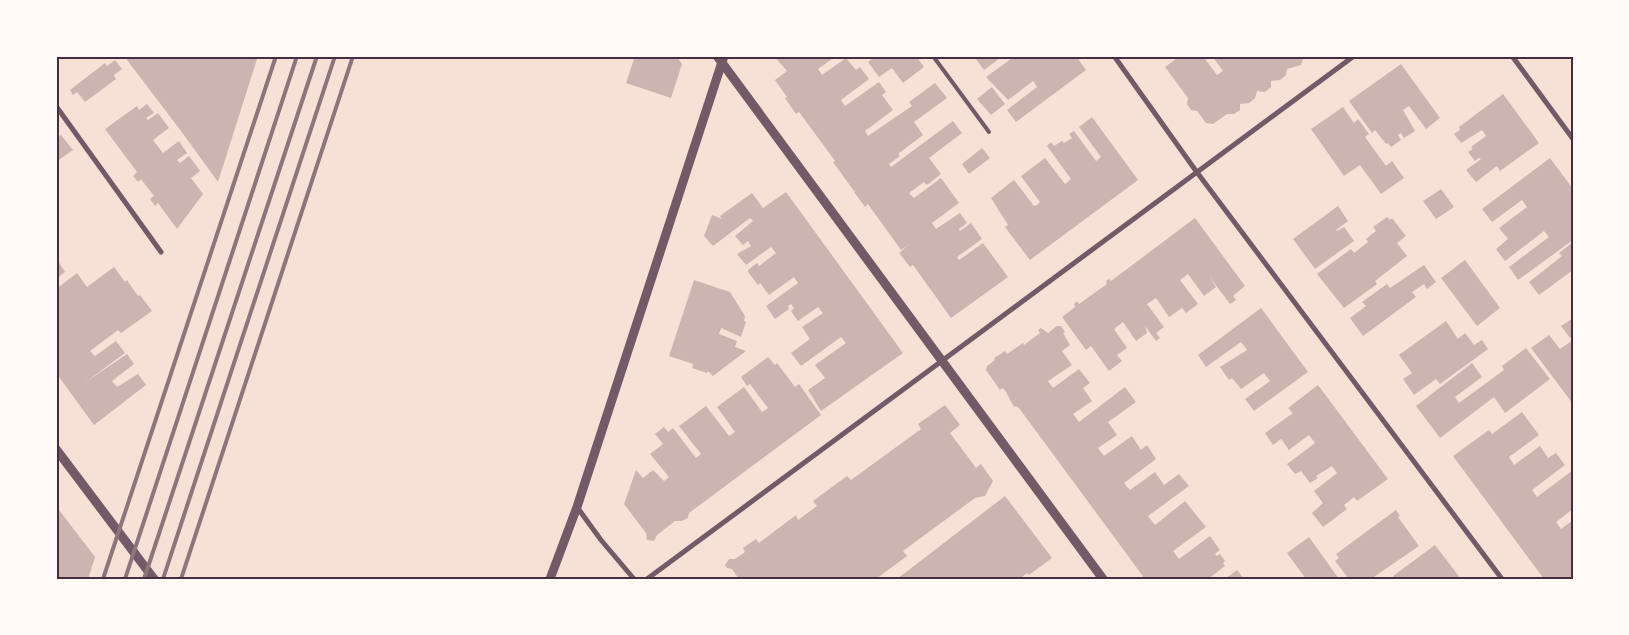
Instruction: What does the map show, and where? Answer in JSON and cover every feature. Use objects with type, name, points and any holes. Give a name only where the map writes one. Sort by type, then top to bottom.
[{"type":"street","points":[[1114,56],[1196,171],[1502,579]]},
{"type":"street","points":[[646,579],[1354,56]]},
{"type":"street","points":[[1512,56],[1573,139]]},
{"type":"street","points":[[721,59],[1102,579]]},
{"type":"street","points":[[550,579],[577,507],[721,59]]},
{"type":"street","points":[[56,106],[161,252]]},
{"type":"street","points":[[56,449],[154,579]]},
{"type":"street","points":[[577,507],[601,540],[634,579]]},
{"type":"lane","points":[[933,56],[988,132]]},
{"type":"building","points":[[124,56],[258,56],[218,182],[181,131]]},
{"type":"building","points":[[635,56],[676,56],[682,64],[671,98],[626,83]]},
{"type":"building","points":[[774,56],[836,56],[818,69],[822,75],[846,58],[856,70],[860,67],[869,79],[841,100],[845,106],[879,82],[886,92],[882,95],[893,110],[865,131],[868,136],[912,106],[909,102],[935,83],[947,98],[914,122],[923,135],[898,154],[900,156],[889,164],[891,167],[953,121],[962,133],[929,158],[941,174],[927,185],[924,182],[909,193],[914,198],[941,178],[959,203],[932,223],[936,229],[960,213],[967,223],[959,229],[960,231],[971,223],[982,239],[957,257],[959,260],[983,243],[1008,277],[951,318],[913,265],[910,267],[899,253],[912,242],[901,250],[868,204],[865,207],[854,192],[856,190],[854,191],[833,162],[835,161],[833,158],[799,112],[796,114],[785,98],[787,97],[775,80],[787,71]]},
{"type":"building","points":[[876,56],[916,56],[924,67],[903,83],[892,68],[879,77],[868,62]]},
{"type":"building","points":[[976,56],[1003,56],[984,70],[975,58]]},
{"type":"building","points":[[1015,56],[1076,56],[1086,70],[1016,122],[1007,110],[1037,87],[1033,81],[1008,100],[986,77]]},
{"type":"building","points":[[1180,56],[1203,56],[1217,75],[1223,71],[1212,56],[1304,56],[1301,65],[1287,69],[1286,75],[1280,80],[1271,81],[1271,87],[1265,92],[1257,91],[1255,98],[1249,103],[1240,104],[1240,110],[1234,114],[1227,114],[1213,124],[1206,123],[1197,111],[1191,110],[1187,104],[1188,98],[1165,67]]},
{"type":"building","points":[[115,60],[122,69],[114,75],[116,79],[85,102],[77,92],[73,95],[70,90],[105,63],[107,66]]},
{"type":"building","points":[[1401,64],[1440,118],[1426,129],[1409,106],[1403,110],[1415,131],[1404,138],[1401,133],[1398,135],[1401,140],[1391,147],[1388,143],[1386,144],[1375,130],[1372,133],[1349,101]]},
{"type":"building","points":[[992,87],[1005,104],[991,115],[977,99]]},
{"type":"building","points":[[1503,94],[1539,143],[1500,171],[1497,166],[1476,182],[1466,170],[1481,159],[1479,158],[1475,161],[1468,152],[1473,149],[1471,147],[1486,136],[1482,130],[1461,143],[1454,134],[1460,130],[1459,127]]},
{"type":"building","points":[[147,104],[154,113],[146,118],[148,120],[158,113],[169,128],[153,140],[163,153],[179,141],[187,153],[177,160],[180,163],[189,156],[200,171],[191,178],[203,194],[177,229],[158,203],[155,206],[150,199],[154,196],[141,179],[138,182],[133,176],[137,172],[105,129],[137,106],[139,110]]},
{"type":"building","points":[[1343,107],[1354,123],[1358,119],[1369,134],[1365,137],[1386,166],[1392,161],[1404,178],[1381,194],[1360,165],[1344,176],[1311,129]]},
{"type":"building","points":[[1092,117],[1138,180],[1030,260],[1005,227],[1008,225],[991,198],[1014,180],[1034,206],[1037,205],[1040,202],[1021,176],[1045,158],[1065,184],[1071,179],[1047,146],[1051,142],[1054,146],[1062,141],[1064,143],[1072,138],[1069,134],[1074,131],[1096,161],[1101,157],[1079,127]]},
{"type":"building","points":[[61,135],[73,150],[56,162],[56,138]]},
{"type":"building","points":[[982,148],[990,158],[969,174],[962,164]]},
{"type":"building","points":[[1550,158],[1573,189],[1573,240],[1518,280],[1509,267],[1549,237],[1544,231],[1505,261],[1496,249],[1508,239],[1499,228],[1527,207],[1522,200],[1492,222],[1482,209]]},
{"type":"building","points":[[1441,189],[1454,207],[1436,219],[1423,201]]},
{"type":"building","points":[[786,192],[903,353],[821,411],[808,390],[825,378],[815,365],[846,343],[841,337],[801,366],[791,353],[810,339],[802,327],[823,313],[818,307],[798,321],[791,311],[794,308],[791,304],[788,306],[789,309],[775,319],[766,306],[798,283],[794,277],[769,295],[748,272],[757,263],[759,266],[776,253],[771,247],[746,265],[737,254],[751,246],[748,241],[743,245],[735,236],[753,221],[750,218],[713,246],[704,236],[712,215],[722,219],[720,216],[752,193],[763,208]]},
{"type":"building","points":[[1338,206],[1348,221],[1336,230],[1344,227],[1354,241],[1315,269],[1293,239]]},
{"type":"building","points":[[1387,217],[1390,220],[1392,218],[1406,236],[1397,243],[1407,256],[1375,281],[1377,284],[1344,308],[1317,274],[1351,249],[1354,253],[1368,242],[1366,239],[1376,231],[1373,227]]},
{"type":"building","points":[[1195,218],[1245,286],[1233,296],[1236,300],[1230,304],[1209,276],[1216,287],[1204,296],[1188,274],[1180,280],[1198,304],[1186,313],[1182,308],[1169,317],[1156,298],[1147,304],[1164,327],[1156,333],[1160,338],[1156,341],[1145,326],[1147,333],[1136,341],[1123,322],[1114,329],[1127,348],[1117,355],[1122,361],[1109,371],[1091,346],[1086,350],[1062,317],[1075,307],[1074,304],[1077,301],[1079,304],[1107,284],[1106,281],[1109,279],[1111,281]]},
{"type":"building","points":[[1573,242],[1573,270],[1539,295],[1529,282],[1562,256],[1559,253]]},
{"type":"building","points":[[1465,260],[1500,308],[1477,326],[1441,278]]},
{"type":"building","points":[[58,261],[65,272],[56,279],[56,262]]},
{"type":"building","points":[[1424,265],[1436,282],[1427,289],[1424,284],[1412,292],[1416,297],[1363,336],[1350,318],[1366,306],[1362,302],[1387,284],[1390,288]]},
{"type":"building","points":[[114,267],[152,311],[121,333],[118,330],[90,351],[95,356],[116,341],[125,353],[83,384],[127,354],[134,364],[112,381],[117,387],[138,374],[146,385],[94,425],[56,373],[56,289],[77,273],[87,287]]},
{"type":"building","points":[[694,280],[730,292],[745,316],[744,321],[746,322],[741,337],[721,328],[719,334],[737,341],[735,347],[746,351],[713,376],[708,371],[707,373],[692,368],[693,364],[669,356]]},
{"type":"building","points":[[1261,308],[1308,372],[1254,411],[1245,399],[1270,381],[1264,373],[1241,389],[1232,378],[1229,380],[1220,367],[1247,350],[1241,342],[1206,367],[1198,355]]},
{"type":"building","points":[[1573,318],[1573,336],[1570,338],[1561,326]]},
{"type":"building","points":[[1446,321],[1458,339],[1465,333],[1474,345],[1482,340],[1488,349],[1440,384],[1436,379],[1414,395],[1403,379],[1412,373],[1399,355]]},
{"type":"building","points":[[1057,326],[1061,326],[1070,345],[1062,351],[1072,365],[1048,381],[1053,388],[1079,369],[1090,383],[1083,388],[1092,401],[1073,414],[1079,422],[1125,387],[1136,402],[1108,422],[1117,435],[1098,448],[1104,456],[1132,436],[1141,450],[1147,445],[1156,459],[1124,483],[1130,490],[1155,472],[1164,485],[1179,474],[1189,486],[1148,516],[1155,525],[1185,501],[1206,527],[1173,551],[1179,559],[1210,536],[1220,550],[1215,554],[1217,556],[1220,554],[1225,561],[1223,563],[1225,566],[1208,579],[1145,579],[1019,408],[1014,407],[1003,388],[1000,390],[986,370],[987,366],[995,360],[994,358],[1005,351],[1007,354],[1023,343],[1024,345],[1040,333],[1038,330],[1041,328],[1048,333]]},
{"type":"building","points":[[1549,335],[1560,349],[1573,340],[1573,404],[1531,348]]},
{"type":"building","points":[[1526,348],[1550,379],[1505,413],[1494,397],[1440,438],[1416,406],[1472,363],[1482,377],[1455,397],[1459,403],[1504,370],[1502,366]]},
{"type":"building","points":[[768,357],[775,365],[777,363],[795,387],[799,384],[821,415],[689,513],[688,518],[682,521],[675,521],[657,535],[654,541],[647,540],[646,533],[624,504],[636,470],[643,478],[653,470],[664,481],[669,477],[650,454],[663,444],[655,434],[664,427],[668,432],[673,428],[696,458],[701,454],[679,426],[706,406],[729,436],[735,432],[717,407],[744,387],[762,412],[768,408],[750,384],[747,386],[741,377]]},
{"type":"building","points":[[1318,385],[1388,479],[1357,501],[1354,497],[1344,505],[1347,509],[1323,527],[1312,513],[1323,503],[1314,491],[1337,473],[1332,466],[1316,476],[1318,478],[1310,483],[1301,471],[1295,474],[1287,464],[1315,443],[1309,435],[1289,450],[1281,439],[1273,445],[1265,433],[1293,413],[1288,408]]},
{"type":"building","points":[[945,405],[960,425],[950,433],[976,468],[981,464],[993,481],[985,496],[975,498],[903,551],[907,556],[876,579],[868,577],[866,579],[739,579],[732,569],[727,568],[725,565],[729,559],[735,559],[745,552],[743,548],[756,539],[759,543],[796,515],[798,520],[817,506],[813,501],[847,476],[851,480],[921,429],[918,424]]},
{"type":"building","points":[[1522,412],[1539,435],[1509,457],[1514,465],[1540,446],[1548,458],[1556,453],[1565,465],[1532,490],[1537,497],[1573,470],[1573,509],[1556,522],[1561,529],[1573,520],[1573,579],[1544,579],[1453,456],[1489,430],[1492,434]]},
{"type":"building","points":[[1005,496],[1052,558],[1029,575],[1027,573],[1020,579],[897,579]]},
{"type":"building","points":[[56,506],[95,557],[88,579],[56,579]]},
{"type":"building","points":[[1396,510],[1400,516],[1398,517],[1419,546],[1371,579],[1349,579],[1335,561],[1339,558],[1336,554]]},
{"type":"building","points":[[1309,537],[1339,579],[1306,579],[1287,553]]},
{"type":"building","points":[[1435,545],[1461,579],[1395,579],[1393,576]]},
{"type":"building","points":[[1237,570],[1244,579],[1225,579]]},
{"type":"railway","points":[[103,579],[276,56]]},
{"type":"railway","points":[[125,579],[297,56]]},
{"type":"railway","points":[[144,579],[317,56]]},
{"type":"railway","points":[[163,579],[335,56]]},
{"type":"railway","points":[[181,579],[353,56]]}]
